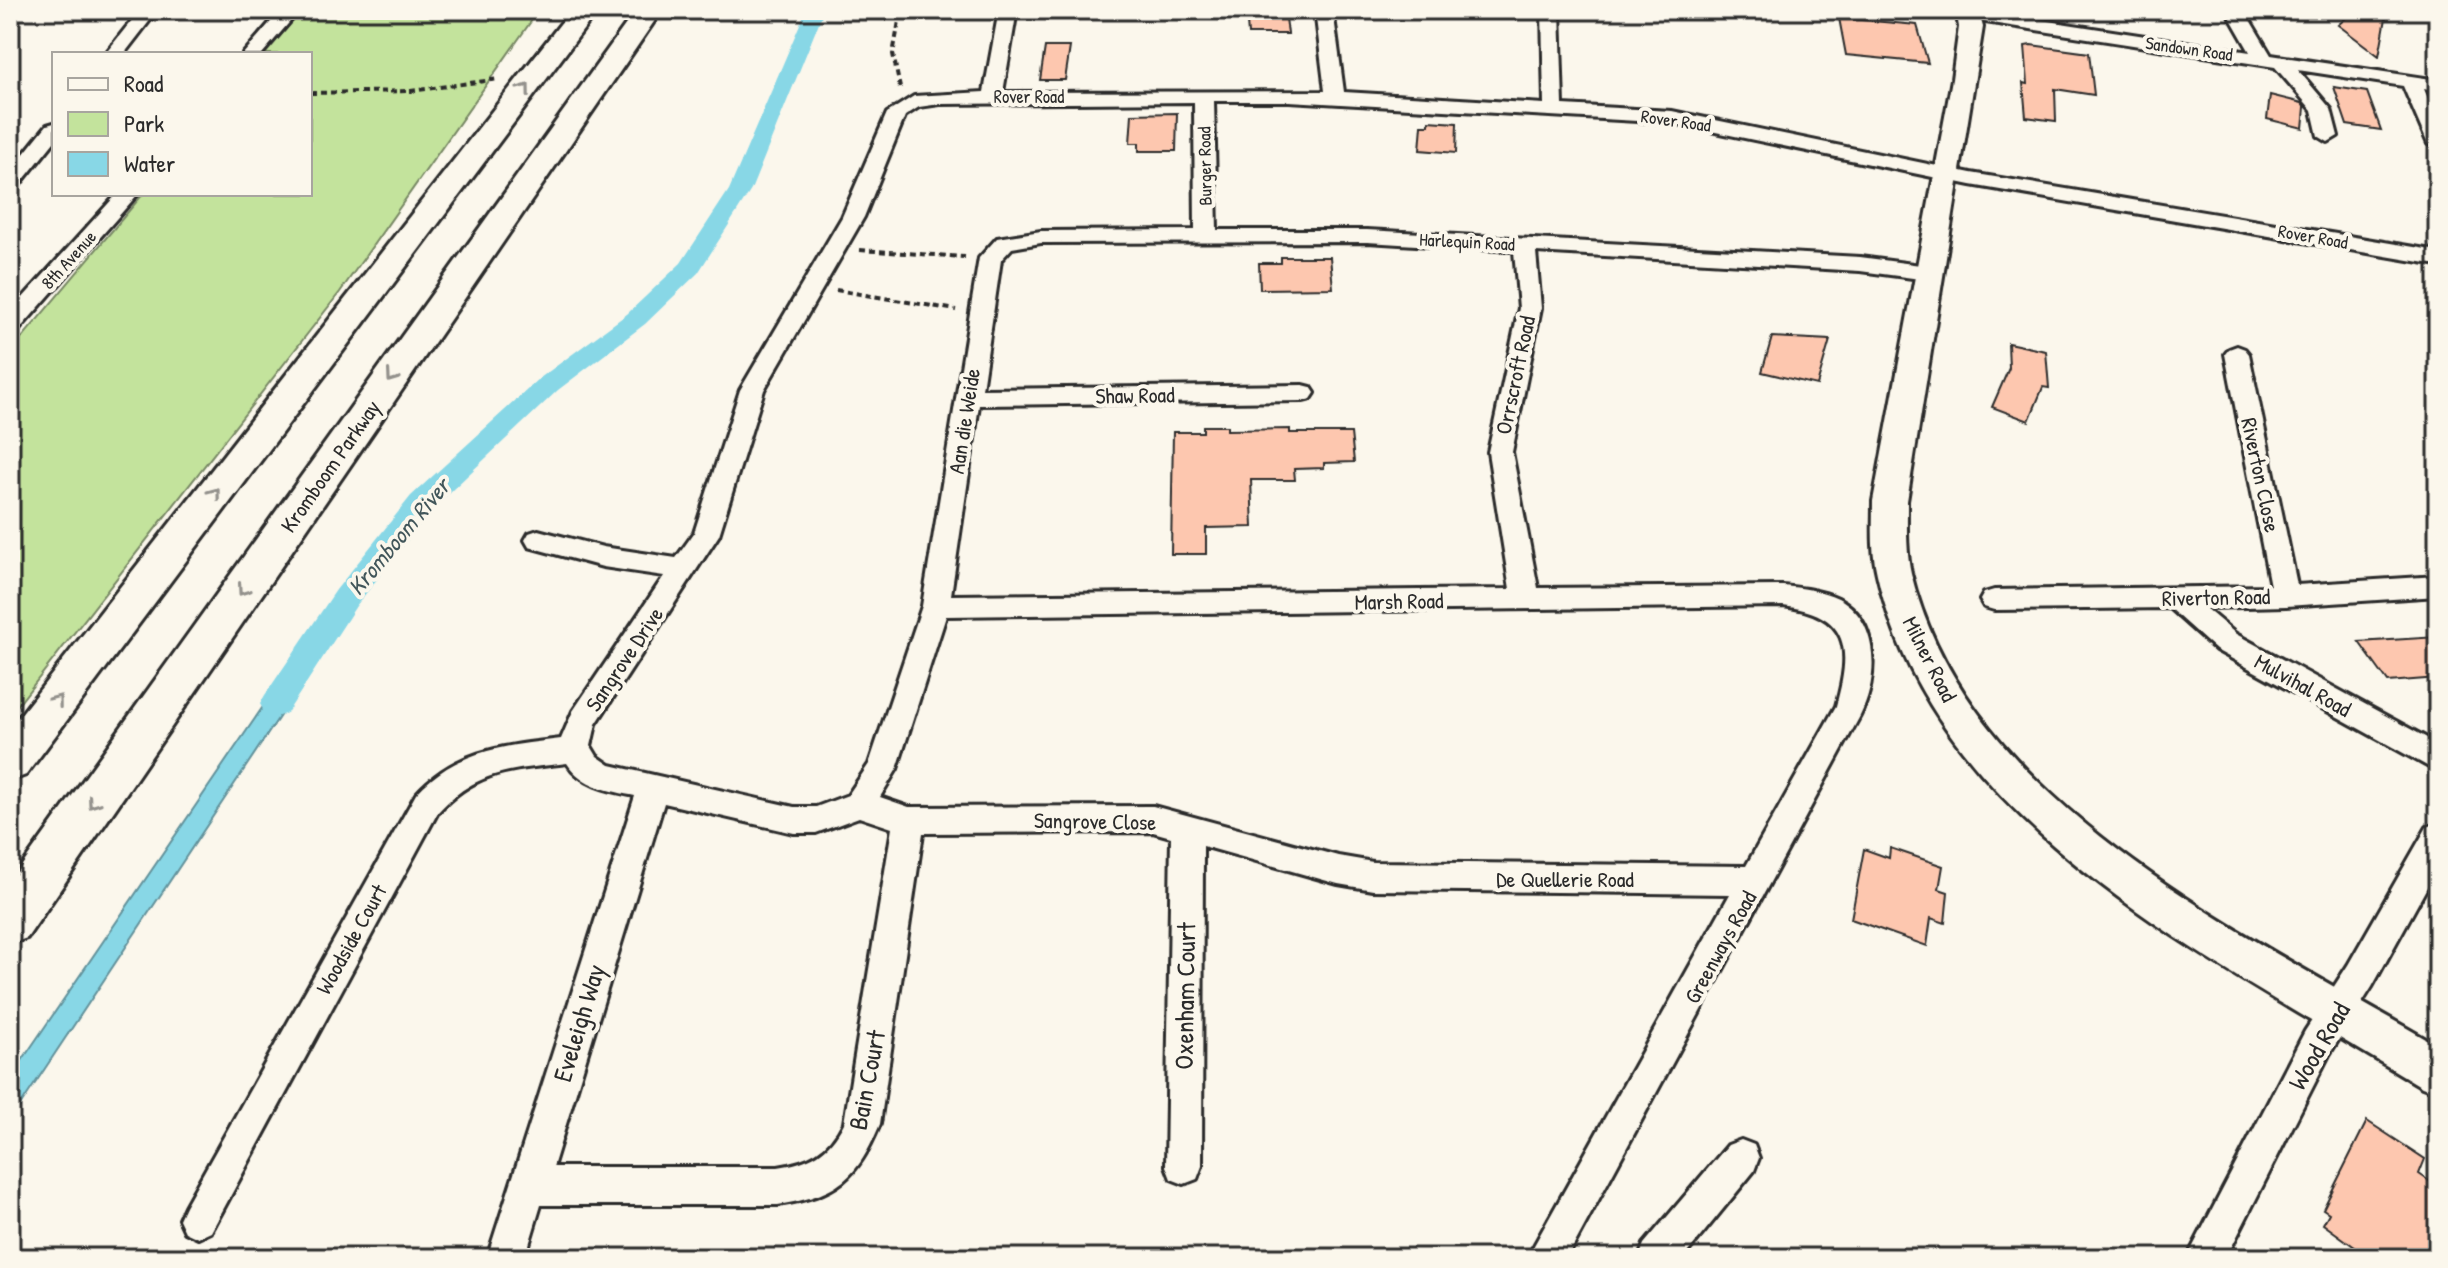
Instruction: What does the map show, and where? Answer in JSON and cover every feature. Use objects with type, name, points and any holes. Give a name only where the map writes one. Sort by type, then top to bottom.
[{"type":"highway","points":[[256,440],[551,10]]},
{"type":"highway","points":[[10,762],[585,10]]},
{"type":"highway","name":"Kromboom Parkway","points":[[10,922],[649,10]]},
{"type":"highway","points":[[437,314],[474,286],[678,10]]},
{"type":"main road","name":"Milner Road","points":[[1959,12],[1971,27],[1964,79],[1945,173],[1890,501],[1890,552],[1902,603],[1921,650],[1978,740],[2016,783],[2078,842],[2146,896],[2438,1071]]},
{"type":"street","points":[[116,52],[149,10]]},
{"type":"street","points":[[254,52],[291,10]]},
{"type":"street","points":[[993,97],[1008,10]]},
{"type":"street","points":[[1324,10],[1335,98]]},
{"type":"street","points":[[1551,10],[1554,111]]},
{"type":"street","points":[[2235,10],[2274,62],[2321,109],[2328,136]]},
{"type":"street","name":"Sandown Road","points":[[1959,12],[2438,86]]},
{"type":"street","points":[[2411,82],[2438,144]]},
{"type":"street","name":"Rover Road","points":[[904,107],[940,98],[1289,95],[1672,117],[1945,173],[2438,258]]},
{"type":"street","name":"Burger Road","points":[[1204,96],[1206,236]]},
{"type":"street","name":"Sangrove Drive","points":[[575,750],[576,733],[583,719],[684,569],[714,515],[752,390],[853,217],[893,121],[904,107]]},
{"type":"street","points":[[10,184],[52,132]]},
{"type":"street","name":"8th Avenue","points":[[10,326],[126,196]]},
{"type":"street","name":"Harlequin Road","points":[[998,251],[1041,237],[1367,236],[1860,264],[1928,273]]},
{"type":"street","name":"Orrscroft Road","points":[[1524,244],[1530,308],[1500,452],[1526,600]]},
{"type":"street","name":"Aan die Weide","points":[[936,606],[981,314],[998,251]]},
{"type":"street","name":"Riverton Close","points":[[2237,354],[2286,596]]},
{"type":"street","name":"Shaw Road","points":[[967,397],[1303,393]]},
{"type":"street","points":[[538,540],[603,557],[684,569]]},
{"type":"street","name":"Riverton Road","points":[[1994,600],[2286,596],[2438,586]]},
{"type":"street","name":"Marsh Road","points":[[936,606],[1809,596],[1828,603],[1850,626]]},
{"type":"street","name":"Mulvihal Road","points":[[2176,598],[2226,642],[2438,759]]},
{"type":"street","points":[[575,750],[584,765],[603,776],[794,820],[816,820],[859,804],[882,769],[936,606]]},
{"type":"street","name":"Greenways Road","points":[[1546,1258],[1850,708],[1860,663],[1850,626]]},
{"type":"street","name":"Woodside Court","points":[[198,1219],[427,803],[445,784],[465,771],[575,750]]},
{"type":"street","name":"Eveleigh Way","points":[[506,1258],[653,789]]},
{"type":"street","name":"Sangrove Close","points":[[859,804],[909,820],[1153,819],[1338,870],[1373,876]]},
{"type":"street","name":"Bain Court","points":[[529,1186],[778,1186],[806,1183],[832,1171],[851,1153],[862,1124],[909,820]]},
{"type":"street","name":"Oxenham Court","points":[[1184,1166],[1187,827]]},
{"type":"street","name":"Wood Road","points":[[2206,1258],[2318,1041],[2438,837]]},
{"type":"street","name":"De Quellerie Road","points":[[1373,876],[1757,880]]},
{"type":"street","points":[[1658,1258],[1741,1158]]},
{"type":"path","points":[[901,10],[893,54],[904,107]]},
{"type":"path","points":[[312,93],[411,91],[504,79]]},
{"type":"path","points":[[834,248],[998,251]]},
{"type":"path","points":[[811,286],[981,314]]},
{"type":"green space","points":[[302,10],[539,10],[340,292],[10,715],[10,352],[141,196],[312,196],[312,52],[267,52]]},
{"type":"water","points":[[288,670],[309,672],[10,1121],[10,1078]]},
{"type":"building","points":[[1246,10],[1285,10],[1288,34],[1248,34]]},
{"type":"building","points":[[2355,10],[2387,13],[2379,56],[2338,25]]},
{"type":"building","points":[[1839,18],[1917,25],[1928,63],[1846,55]]},
{"type":"building","points":[[2025,46],[2089,53],[2094,95],[2055,89],[2056,121],[2026,117],[2023,83],[2028,84]]},
{"type":"building","points":[[1045,47],[1070,47],[1065,80],[1040,80]]},
{"type":"building","points":[[2334,87],[2367,92],[2381,130],[2347,125]]},
{"type":"building","points":[[2270,95],[2302,103],[2305,107],[2303,128],[2267,119]]},
{"type":"building","points":[[1177,113],[1176,151],[1139,151],[1139,143],[1130,143],[1132,114]]},
{"type":"building","points":[[1429,121],[1457,123],[1456,153],[1420,150],[1422,125],[1429,125]]},
{"type":"building","points":[[1281,257],[1330,257],[1333,288],[1260,289],[1259,263],[1281,263]]},
{"type":"building","points":[[1772,337],[1830,340],[1817,385],[1762,372]]},
{"type":"building","points":[[2008,343],[2046,351],[2049,388],[2043,387],[2029,421],[1992,407],[2009,368]]},
{"type":"building","points":[[1203,426],[1227,426],[1227,430],[1290,429],[1290,433],[1351,433],[1354,462],[1324,463],[1324,468],[1294,469],[1295,480],[1251,480],[1253,527],[1206,528],[1206,554],[1171,554],[1173,432],[1203,432]]},
{"type":"building","points":[[2438,637],[2438,678],[2388,682],[2359,642]]},
{"type":"building","points":[[1890,848],[1943,866],[1939,889],[1948,892],[1945,923],[1931,918],[1927,946],[1851,919],[1864,849],[1889,858]]},
{"type":"building","points":[[2367,1121],[2425,1159],[2419,1174],[2438,1187],[2438,1258],[2370,1258],[2323,1224],[2329,1213],[2323,1209]]},
{"type":"waterway","name":"Kromboom River","points":[[276,704],[346,598],[421,503],[549,384],[636,319],[690,268],[740,190],[815,10]]}]
